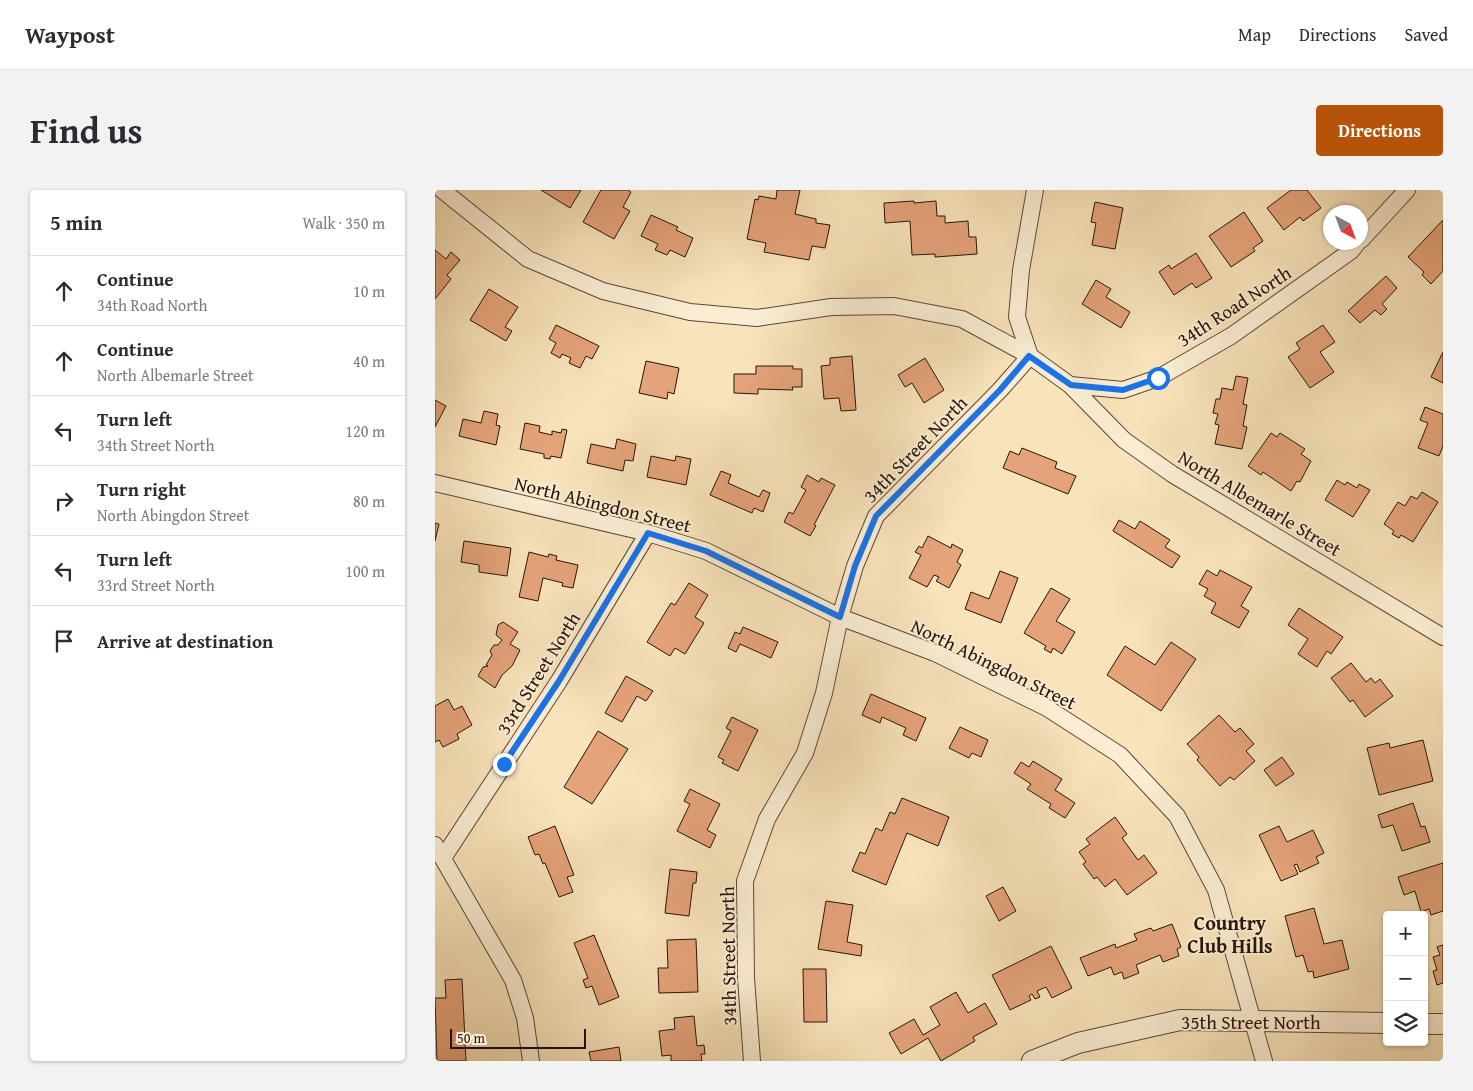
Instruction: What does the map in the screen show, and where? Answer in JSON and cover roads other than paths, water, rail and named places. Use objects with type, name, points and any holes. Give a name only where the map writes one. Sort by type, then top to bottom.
[{"type":"street","name":"North Albemarle Street","points":[[442,190],[528,259],[603,291],[690,312],[757,318],[831,307],[894,306],[962,319],[1029,356],[1071,385],[1124,440],[1171,474],[1443,637]]},
{"type":"street","points":[[1029,356],[1017,317],[1021,270],[1035,190]]},
{"type":"street","name":"34th Road North","points":[[1368,231],[1407,190]]},
{"type":"street","name":"34th Road North","points":[[1123,390],[1158,378],[1231,336],[1352,250]]},
{"type":"street","name":"34th Street North","points":[[752,1061],[746,978],[745,881],[767,819],[805,753],[824,692],[840,617],[855,566],[876,516],[1000,390],[1029,356]]},
{"type":"street","name":"North Albemarle Street","points":[[1071,385],[1123,390]]},
{"type":"street","name":"North Abingdon Street","points":[[435,483],[648,533],[706,551],[840,617],[935,653],[1047,708],[1120,755],[1177,816],[1216,890],[1264,1061]]},
{"type":"street","name":"33rd Street North","points":[[439,852],[559,681],[648,533]]},
{"type":"street","points":[[439,852],[513,980],[525,1018],[531,1061]]},
{"type":"street","name":"35th Street North","points":[[1032,1061],[1078,1043],[1180,1020],[1383,1023]]},
{"type":"street","points":[[1428,1024],[1443,1024]]},
{"type":"district","name":"Country Club Hills","points":[[1230,934]]}]
